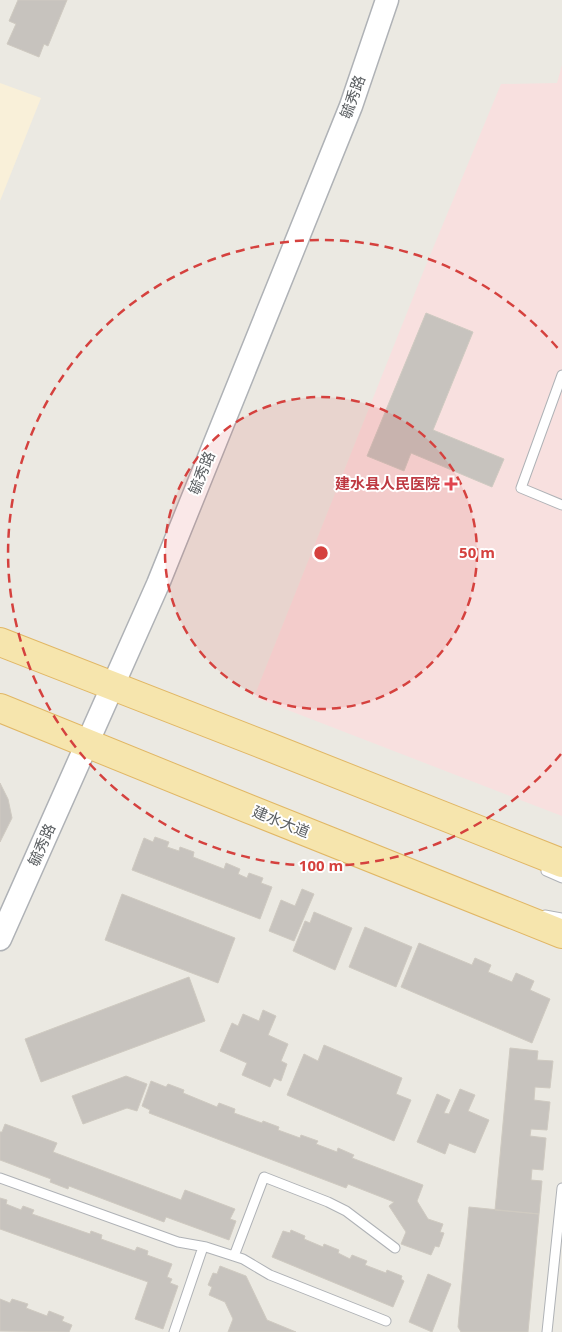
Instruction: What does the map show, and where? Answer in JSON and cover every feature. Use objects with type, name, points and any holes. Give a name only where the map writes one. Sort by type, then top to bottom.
[{"type":"main road","points":[[0,642],[478,830],[550,865]]},
{"type":"main road","name":"建水大道","points":[[0,708],[562,934]]},
{"type":"street","name":"毓秀路","points":[[0,939],[158,584],[347,116],[387,0]]},
{"type":"lane","points":[[562,375],[522,488],[562,505]]},
{"type":"lane","points":[[478,830],[514,854]]},
{"type":"lane","points":[[550,865],[562,878]]},
{"type":"lane","points":[[492,906],[562,918]]},
{"type":"lane","points":[[234,1256],[264,1177],[328,1202],[346,1212],[395,1248]]},
{"type":"lane","points":[[0,1178],[178,1242],[243,1259],[270,1275],[386,1321]]},
{"type":"lane","points":[[547,1332],[562,1188]]},
{"type":"lane","points":[[174,1332],[203,1247]]},
{"type":"shaded area","name":"建水县人民医院","points":[[562,65],[562,816],[254,697],[424,270],[501,84],[557,83]]},
{"type":"shaded area","points":[[0,83],[41,98],[0,201]]},
{"type":"building","points":[[18,0],[67,0],[48,46],[44,44],[39,57],[7,44],[16,24],[9,21]]},
{"type":"building","points":[[426,313],[473,332],[433,430],[504,459],[492,487],[411,453],[404,471],[367,456]]},
{"type":"building","points":[[0,783],[8,799],[12,818],[0,842]]},
{"type":"building","points":[[155,837],[169,842],[167,847],[179,851],[180,847],[194,852],[193,857],[224,869],[226,863],[240,869],[238,874],[247,878],[249,873],[263,878],[261,883],[272,887],[260,919],[132,870],[144,838],[153,842]]},
{"type":"building","points":[[302,889],[314,894],[294,941],[269,931],[281,900],[295,906]]},
{"type":"building","points":[[122,894],[235,938],[218,983],[105,940]]},
{"type":"building","points":[[314,912],[352,928],[335,970],[293,951],[305,921],[310,923]]},
{"type":"building","points":[[365,927],[412,947],[396,987],[349,967]]},
{"type":"building","points":[[419,943],[472,965],[475,958],[491,965],[488,972],[512,982],[516,973],[534,981],[530,990],[550,999],[532,1043],[401,987]]},
{"type":"building","points":[[189,977],[205,1021],[41,1082],[25,1039]]},
{"type":"building","points":[[263,1010],[276,1016],[268,1035],[288,1044],[281,1061],[287,1064],[281,1081],[274,1078],[270,1087],[242,1075],[247,1063],[220,1051],[232,1023],[238,1026],[243,1014],[259,1021]]},
{"type":"building","points":[[324,1045],[402,1078],[396,1094],[411,1100],[394,1141],[287,1095],[304,1054],[318,1061]]},
{"type":"building","points":[[510,1048],[538,1051],[537,1060],[553,1061],[550,1088],[535,1087],[534,1100],[550,1102],[547,1130],[531,1129],[530,1136],[546,1138],[543,1170],[532,1169],[531,1180],[542,1181],[539,1214],[495,1210]]},
{"type":"building","points":[[126,1076],[147,1084],[137,1111],[127,1108],[83,1124],[72,1096]]},
{"type":"building","points":[[151,1081],[166,1087],[168,1084],[184,1090],[183,1093],[217,1107],[219,1103],[235,1109],[234,1113],[279,1127],[278,1130],[300,1138],[301,1135],[318,1141],[316,1144],[337,1152],[338,1148],[354,1155],[352,1158],[423,1185],[417,1201],[428,1219],[443,1224],[440,1232],[444,1233],[439,1247],[435,1246],[431,1255],[401,1244],[406,1232],[389,1206],[394,1202],[348,1184],[346,1188],[149,1113],[150,1110],[142,1106]]},
{"type":"building","points":[[460,1089],[475,1095],[468,1111],[489,1120],[475,1153],[449,1143],[445,1154],[417,1142],[437,1094],[450,1100],[444,1113],[449,1114]]},
{"type":"building","points":[[5,1124],[57,1143],[53,1152],[181,1200],[185,1190],[235,1209],[230,1219],[236,1221],[229,1240],[166,1217],[164,1222],[69,1186],[68,1189],[50,1182],[51,1179],[0,1160],[0,1132],[2,1132]]},
{"type":"building","points":[[0,1198],[7,1200],[6,1204],[21,1210],[23,1206],[34,1210],[32,1214],[90,1234],[91,1231],[102,1235],[101,1239],[135,1251],[137,1247],[148,1251],[147,1255],[172,1264],[167,1277],[172,1279],[170,1283],[178,1286],[163,1329],[135,1319],[148,1282],[0,1229]]},
{"type":"building","points":[[469,1207],[539,1214],[528,1332],[461,1332],[458,1327]]},
{"type":"building","points":[[291,1230],[305,1236],[304,1239],[323,1247],[324,1244],[339,1250],[338,1253],[350,1259],[352,1255],[367,1261],[365,1265],[386,1273],[387,1270],[402,1276],[401,1279],[404,1281],[393,1307],[272,1257],[283,1231],[290,1233]]},
{"type":"building","points":[[220,1266],[246,1276],[267,1320],[296,1332],[228,1332],[233,1319],[225,1302],[209,1295],[212,1287],[208,1285],[213,1273],[217,1274]]},
{"type":"building","points":[[428,1274],[451,1284],[432,1332],[409,1322]]},
{"type":"building","points":[[0,1299],[10,1303],[12,1299],[28,1304],[26,1308],[47,1316],[49,1311],[64,1317],[62,1321],[72,1325],[69,1332],[0,1331]]},
{"type":"place","name":"建水县人民医院","points":[[451,484]]}]
